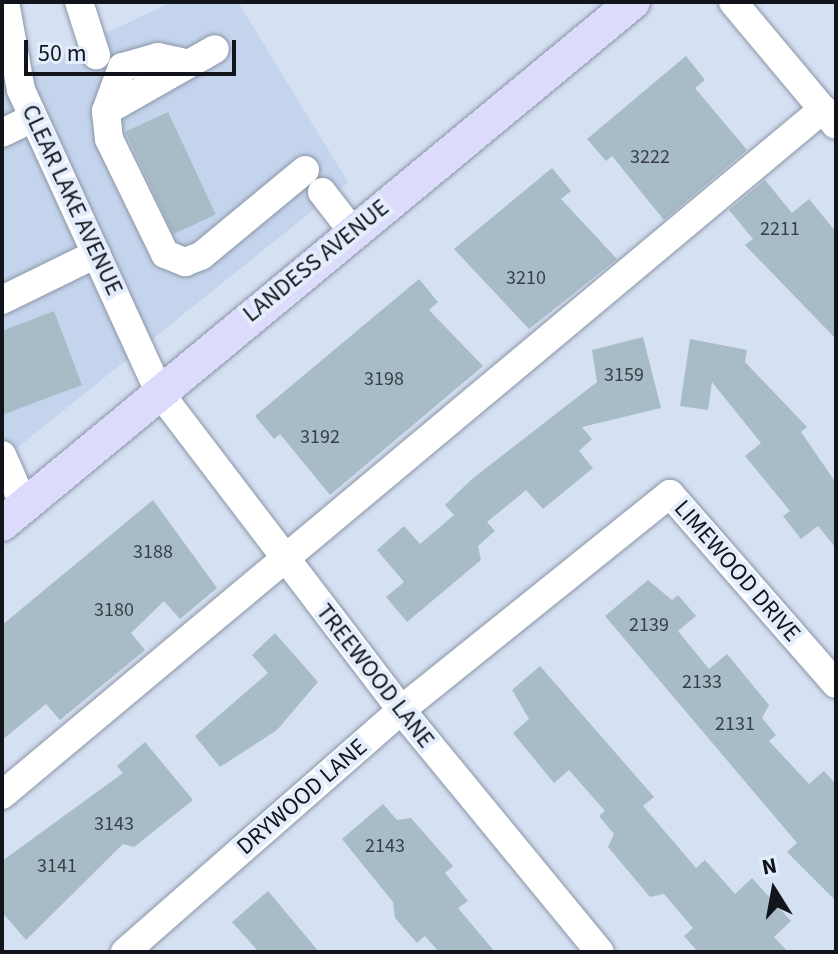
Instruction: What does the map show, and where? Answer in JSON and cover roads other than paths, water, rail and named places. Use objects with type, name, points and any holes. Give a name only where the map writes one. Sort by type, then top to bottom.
[{"type":"main road","name":"LANDESS AVENUE","points":[[13,515],[352,231],[633,2]]},
{"type":"street","name":"CLEAR LAKE AVENUE","points":[[5,2],[21,90],[159,392]]},
{"type":"street","points":[[79,2],[96,55]]},
{"type":"street","points":[[2,795],[286,559],[829,117],[733,2]]},
{"type":"street","points":[[215,49],[181,62],[158,57],[122,67],[106,111],[109,139],[157,242],[174,261],[201,256],[305,170]]},
{"type":"street","points":[[2,133],[33,118]]},
{"type":"street","points":[[322,192],[352,231]]},
{"type":"street","points":[[2,300],[96,254]]},
{"type":"street","name":"TREEWOOD LANE","points":[[159,392],[401,710],[600,952]]},
{"type":"street","points":[[2,455],[13,515]]},
{"type":"street","name":"LIMEWOOD DRIVE","points":[[670,494],[836,684]]},
{"type":"street","name":"DRYWOOD LANE","points":[[130,950],[401,710],[670,494]]}]
